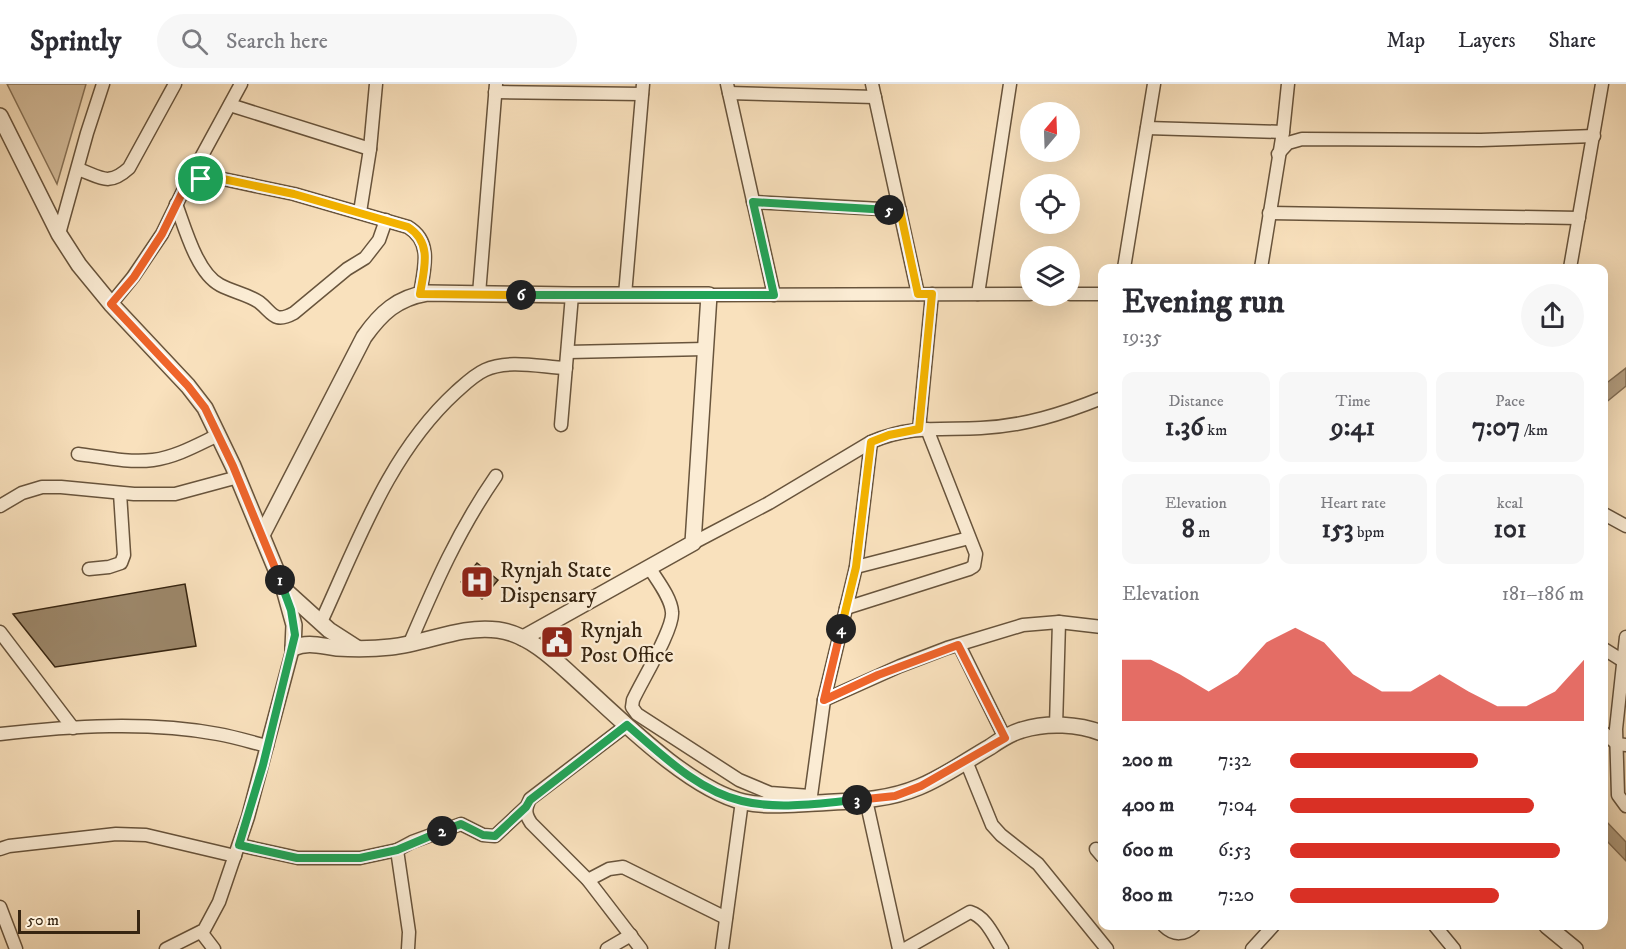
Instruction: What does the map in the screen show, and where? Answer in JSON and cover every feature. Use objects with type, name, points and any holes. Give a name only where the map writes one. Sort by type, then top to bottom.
[{"type":"street","points":[[59,234],[103,84]]},
{"type":"street","points":[[78,169],[109,180],[118,178],[129,168],[175,84]]},
{"type":"street","points":[[111,304],[134,277],[162,234],[241,84]]},
{"type":"street","points":[[360,212],[376,84]]},
{"type":"street","points":[[872,84],[918,294]]},
{"type":"street","points":[[978,294],[1010,84]]},
{"type":"street","points":[[1125,264],[1154,84]]},
{"type":"street","points":[[1262,264],[1283,132],[1288,84]]},
{"type":"street","points":[[1571,264],[1602,84]]},
{"type":"street","points":[[479,294],[496,88],[642,89],[624,295]]},
{"type":"street","points":[[774,295],[728,89],[875,97]]},
{"type":"street","points":[[230,105],[369,149]]},
{"type":"street","points":[[0,116],[59,234],[79,266],[111,304],[188,386],[205,408],[238,477],[284,589],[294,625],[293,648],[267,746],[237,851],[219,902],[201,932],[166,949]]},
{"type":"street","points":[[1147,128],[1283,132]]},
{"type":"street","points":[[1278,153],[1288,143],[1302,139],[1481,140],[1594,136]]},
{"type":"street","points":[[184,189],[191,182],[201,179],[223,179],[294,194],[408,227],[418,233],[425,251],[420,294]]},
{"type":"street","points":[[753,202],[900,210]]},
{"type":"street","points":[[176,204],[197,257],[207,275],[218,285],[251,297],[277,317],[285,318],[346,269],[365,258],[379,240],[386,220]]},
{"type":"street","points":[[1269,213],[1579,218]]},
{"type":"street","points":[[262,536],[364,337],[385,311],[398,302],[420,294],[572,296],[1020,294]]},
{"type":"street","points":[[846,608],[969,569],[977,560],[923,429],[932,294]]},
{"type":"street","points":[[1080,294],[1098,294]]},
{"type":"street","points":[[693,543],[709,295]]},
{"type":"street","points":[[561,425],[572,296]]},
{"type":"street","points":[[567,352],[705,349]]},
{"type":"street","points":[[321,622],[397,464],[432,416],[467,382],[485,370],[501,365],[566,368]]},
{"type":"street","points":[[523,638],[769,503],[871,442],[889,435],[923,429],[981,428],[1035,422],[1098,400]]},
{"type":"street","points":[[78,454],[126,460],[151,460],[184,451],[218,435]]},
{"type":"street","points":[[810,800],[824,700],[856,567],[871,442]]},
{"type":"street","points":[[409,645],[453,545],[471,512],[496,476]]},
{"type":"street","points":[[0,506],[22,493],[42,487],[120,493],[175,494],[238,477]]},
{"type":"street","points":[[89,569],[121,563],[124,555],[120,493]]},
{"type":"street","points":[[1608,516],[1626,526]]},
{"type":"street","points":[[856,567],[969,538]]},
{"type":"street","points":[[649,567],[670,602],[673,612],[667,631],[633,700],[632,707],[637,714],[739,780],[770,793],[810,800]]},
{"type":"street","points":[[284,589],[321,622],[360,649]]},
{"type":"street","points":[[824,700],[878,675],[958,645],[1023,625],[1059,622],[1098,627]]},
{"type":"street","points":[[1056,726],[1059,622]]},
{"type":"street","points":[[293,648],[311,643],[360,649],[409,645],[474,629],[507,631],[523,638],[565,669],[660,753],[700,782],[742,801],[775,805],[810,800],[866,800],[895,796],[921,786],[1023,729],[1056,726],[1085,727],[1098,732]]},
{"type":"street","points":[[0,632],[73,728]]},
{"type":"street","points":[[1626,638],[1616,729],[1621,745],[1618,795],[1626,806]]},
{"type":"street","points":[[958,645],[1005,738]]},
{"type":"street","points":[[1608,652],[1623,661]]},
{"type":"street","points":[[0,849],[9,846],[116,834],[146,835],[237,851],[315,859],[360,858],[397,850],[461,824],[483,835],[495,836],[526,807],[530,800],[627,725]]},
{"type":"street","points":[[0,734],[73,728],[162,728],[217,734],[267,746]]},
{"type":"street","points":[[1608,737],[1621,745]]},
{"type":"street","points":[[966,761],[992,825],[1001,835],[1038,864],[1107,949]]},
{"type":"street","points":[[866,800],[899,949]]},
{"type":"street","points":[[722,949],[742,801]]},
{"type":"street","points":[[526,807],[526,816],[531,823],[588,880],[641,949]]},
{"type":"street","points":[[397,850],[409,932],[408,949]]},
{"type":"street","points":[[588,880],[609,869],[623,867],[726,918]]},
{"type":"street","points":[[0,908],[16,949]]},
{"type":"street","points":[[905,949],[970,912],[978,914],[984,920],[1002,949]]},
{"type":"street","points":[[1169,930],[1186,933],[1189,930]]},
{"type":"street","points":[[1254,949],[1270,930]]},
{"type":"street","points":[[1438,930],[1454,949]]},
{"type":"street","points":[[1552,930],[1575,949]]},
{"type":"street","points":[[201,932],[214,949]]},
{"type":"street","points":[[607,949],[631,935]]},
{"type":"shaded area","points":[[7,84],[86,84],[57,184]]},
{"type":"shaded area","points":[[1626,368],[1626,386],[1608,401],[1608,382]]},
{"type":"shaded area","points":[[1608,823],[1626,842],[1626,861],[1608,842]]},
{"type":"building","points":[[477,563],[498,580],[482,599],[461,582]]},
{"type":"building","points":[[185,584],[196,646],[55,667],[13,614]]},
{"type":"place","name":"Rynjah State Dispensary","points":[[477,582]]},
{"type":"place","name":"Rynjah Post Office","points":[[557,642]]},
{"type":"route","points":[[210,177],[223,179],[294,194],[408,227],[418,233],[425,251],[420,294],[774,295],[753,202],[900,210],[918,294],[932,294],[919,429],[905,430],[871,442],[856,567],[824,700],[878,675],[958,645],[1005,738],[921,786],[895,796],[866,800],[775,805],[742,801],[716,791],[660,753],[627,725],[530,800],[526,807],[495,836],[483,835],[461,824],[397,850],[360,858],[297,858],[239,845],[263,765],[293,648],[295,635],[293,618],[284,589],[233,466],[205,408],[188,386],[111,304],[134,277],[162,234],[184,189],[191,182],[201,179],[210,177]]}]
